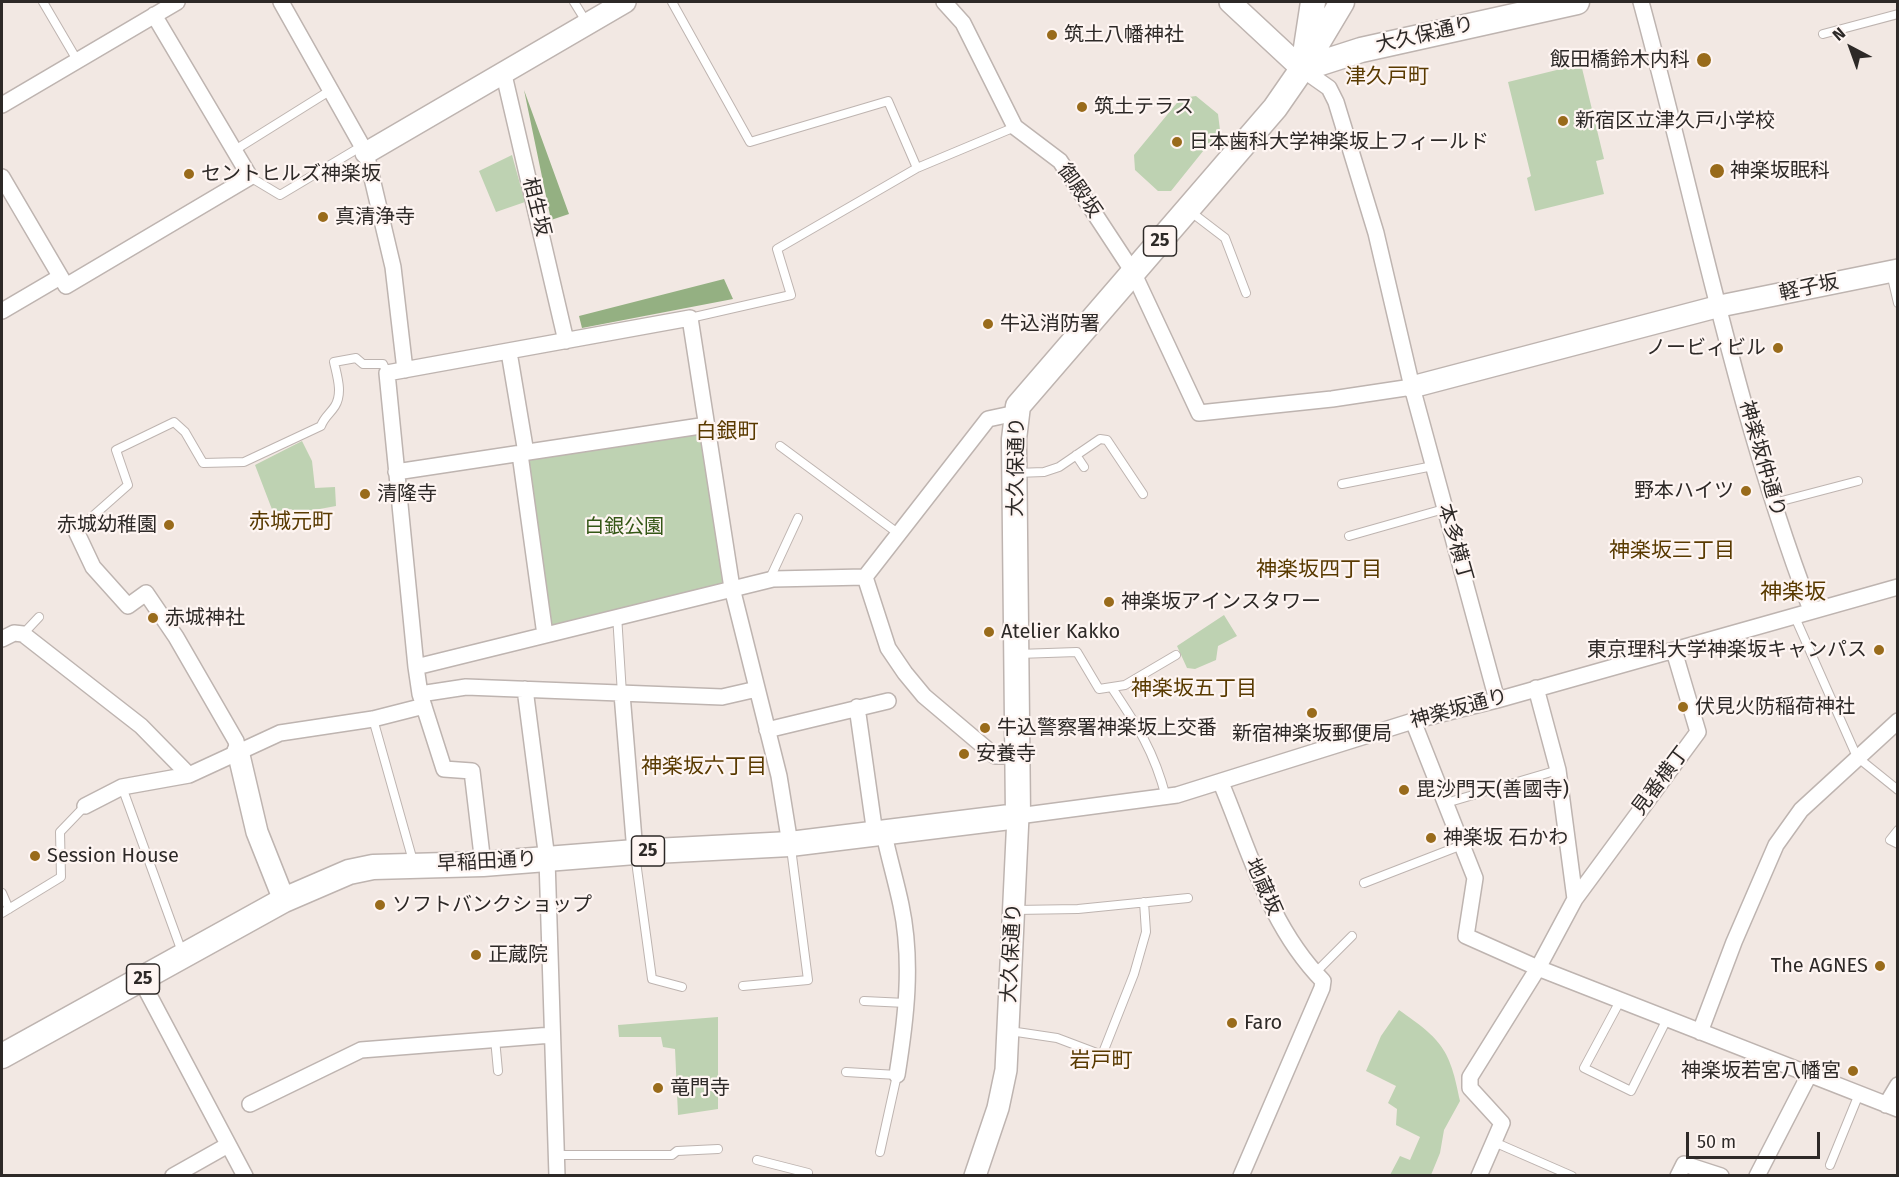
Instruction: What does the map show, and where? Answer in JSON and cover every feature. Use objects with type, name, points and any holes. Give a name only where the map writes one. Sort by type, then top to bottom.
[{"type":"main road","name":"25","points":[[1302,69],[1313,2]]},
{"type":"main road","name":"25","points":[[1302,69],[1342,2]]},
{"type":"main road","name":"大久保通り","points":[[1018,816],[1015,473],[1016,413],[1023,400],[1275,108],[1302,69],[1361,50],[1577,2]]},
{"type":"main road","name":"早稲田通り","points":[[2,1056],[284,900],[349,872],[414,865],[483,864],[635,852],[790,844],[1018,816]]},
{"type":"street","points":[[2,105],[177,2]]},
{"type":"street","points":[[281,2],[364,149],[393,267],[405,370]]},
{"type":"street","points":[[364,149],[504,75],[625,2]]},
{"type":"street","points":[[947,2],[963,23],[1015,127]]},
{"type":"street","points":[[1230,2],[1302,69]]},
{"type":"street","name":"神楽坂仲通り","points":[[1641,2],[1774,503],[1811,610]]},
{"type":"street","points":[[2,177],[66,286],[93,273],[250,177],[154,15]]},
{"type":"street","name":"本多横丁","points":[[1302,69],[1329,88],[1336,102],[1376,233],[1412,387],[1497,700]]},
{"type":"street","name":"相生坂","points":[[504,75],[566,341]]},
{"type":"street","name":"御殿坂","points":[[1015,127],[1060,161],[1110,236],[1133,272],[1199,413],[1322,400],[1412,387]]},
{"type":"street","name":"軽子坂","points":[[1412,387],[1720,306],[1894,271]]},
{"type":"street","points":[[2,311],[60,278]]},
{"type":"street","points":[[483,864],[472,771],[444,769],[422,700],[416,667],[387,373],[690,318],[732,588],[767,730],[790,844]]},
{"type":"street","points":[[509,352],[545,635]]},
{"type":"street","points":[[865,577],[988,419],[1016,413]]},
{"type":"street","points":[[396,472],[707,425]]},
{"type":"street","points":[[76,531],[93,567],[128,606],[146,593],[176,637],[236,741],[257,832],[284,900]]},
{"type":"street","points":[[416,667],[616,615],[773,579],[865,577]]},
{"type":"street","points":[[865,577],[888,648],[924,696],[995,756],[1018,756]]},
{"type":"street","name":"神楽坂通り","points":[[1018,816],[1166,797],[1221,783],[1413,721],[1497,700],[1898,587]]},
{"type":"street","points":[[2,639],[14,633],[23,634],[141,726],[189,775]]},
{"type":"street","name":"見番横丁","points":[[1575,899],[1698,732],[1674,651]]},
{"type":"street","points":[[85,806],[122,787],[189,775],[280,733],[373,718],[466,687],[722,697],[757,689]]},
{"type":"street","points":[[1479,1176],[1502,1123],[1470,1089],[1470,1077],[1538,968],[1575,899],[1558,770],[1536,688]]},
{"type":"street","points":[[525,689],[547,859],[557,1176]]},
{"type":"street","points":[[622,694],[635,852]]},
{"type":"street","points":[[767,730],[888,701]]},
{"type":"street","points":[[857,707],[879,834],[902,907],[908,976],[897,1075]]},
{"type":"street","points":[[1413,721],[1475,878],[1466,936],[1620,1001],[1892,1107],[1898,1085]]},
{"type":"street","points":[[1700,1032],[1734,942],[1776,845],[1801,810],[1898,721]]},
{"type":"street","name":"地蔵坂","points":[[1221,783],[1282,930],[1302,959],[1319,977]]},
{"type":"street","name":"大久保通り","points":[[975,1176],[998,1108],[1006,1070],[1018,816]]},
{"type":"street","points":[[1241,1176],[1323,988],[1319,977]]},
{"type":"street","points":[[141,980],[245,1176]]},
{"type":"street","points":[[250,1104],[360,1050],[552,1035]]},
{"type":"street","points":[[1756,1176],[1809,1075]]},
{"type":"street","points":[[173,1176],[228,1145]]},
{"type":"street","points":[[1678,1176],[1684,1164],[1721,1176]]},
{"type":"lane","points":[[43,2],[77,60]]},
{"type":"lane","points":[[574,2],[588,24]]},
{"type":"lane","points":[[672,2],[750,142],[888,101],[917,168]]},
{"type":"lane","points":[[1823,34],[1898,14]]},
{"type":"lane","points":[[235,150],[331,90]]},
{"type":"lane","points":[[690,318],[791,295],[777,249],[917,168],[1015,127]]},
{"type":"lane","points":[[250,177],[280,195],[364,149]]},
{"type":"lane","points":[[1187,209],[1225,238],[1246,293]]},
{"type":"lane","points":[[1894,271],[1898,303]]},
{"type":"lane","points":[[76,531],[128,485],[116,450],[174,422],[185,432],[203,463],[244,462],[321,426],[324,417],[336,405],[340,391],[334,362],[356,358],[363,364],[384,364],[387,373]]},
{"type":"lane","points":[[1015,473],[1044,472],[1059,467],[1100,439],[1107,440],[1143,494]]},
{"type":"lane","points":[[780,446],[899,534]]},
{"type":"lane","points":[[1076,455],[1084,467]]},
{"type":"lane","points":[[1342,484],[1433,466]]},
{"type":"lane","points":[[1774,503],[1858,481]]},
{"type":"lane","points":[[1349,536],[1444,508]]},
{"type":"lane","points":[[773,579],[772,574],[798,518]]},
{"type":"lane","points":[[616,615],[622,694]]},
{"type":"lane","points":[[1794,615],[1857,757],[1898,790]]},
{"type":"lane","points":[[23,634],[39,617]]},
{"type":"lane","points":[[1017,654],[1077,652],[1099,689],[1125,685],[1176,655]]},
{"type":"lane","points":[[1112,688],[1145,738],[1160,772],[1166,797]]},
{"type":"lane","points":[[373,718],[414,865]]},
{"type":"lane","points":[[1446,803],[1558,770]]},
{"type":"lane","points":[[122,787],[184,956]]},
{"type":"lane","points":[[2,893],[5,911],[61,877],[60,832],[85,806]]},
{"type":"lane","points":[[1898,830],[1890,840],[1898,844]]},
{"type":"lane","points":[[743,986],[808,980],[790,844]]},
{"type":"lane","points":[[1364,883],[1462,845]]},
{"type":"lane","points":[[635,852],[652,979],[682,987]]},
{"type":"lane","points":[[1013,910],[1078,909],[1188,898]]},
{"type":"lane","points":[[1008,1031],[1057,1038],[1102,1055],[1134,974],[1146,932],[1144,902]]},
{"type":"lane","points":[[1319,977],[1352,936]]},
{"type":"lane","points":[[864,1001],[906,1003]]},
{"type":"lane","points":[[1620,1001],[1584,1068],[1630,1091],[1667,1019]]},
{"type":"lane","points":[[495,1039],[498,1071]]},
{"type":"lane","points":[[846,1072],[897,1075],[880,1152]]},
{"type":"lane","points":[[1830,1165],[1859,1094]]},
{"type":"lane","points":[[1494,1142],[1572,1176]]},
{"type":"lane","points":[[557,1155],[672,1155],[677,1151],[718,1149]]},
{"type":"lane","points":[[757,1160],[808,1173],[807,1176]]},
{"type":"green space","points":[[1581,64],[1604,159],[1596,161],[1604,194],[1535,211],[1527,178],[1531,176],[1508,82]]},
{"type":"green space","points":[[524,90],[569,214],[551,220]]},
{"type":"green space","name":"日本歯科大学神楽坂上フィールド","points":[[1196,96],[1218,114],[1220,130],[1171,191],[1158,191],[1135,170],[1134,155],[1181,98]]},
{"type":"green space","points":[[512,155],[525,202],[496,212],[479,171]]},
{"type":"green space","points":[[724,279],[733,299],[582,328],[579,316]]},
{"type":"green space","name":"白銀公園","points":[[700,434],[704,439],[723,587],[551,628],[529,459]]},
{"type":"green space","points":[[302,441],[312,461],[315,488],[335,487],[336,506],[298,513],[291,509],[273,512],[255,465]]},
{"type":"green space","points":[[1224,615],[1237,636],[1218,646],[1216,660],[1195,669],[1187,668],[1177,646]]},
{"type":"green space","points":[[1399,1010],[1435,1038],[1442,1047],[1452,1069],[1460,1101],[1444,1130],[1440,1153],[1431,1175],[1390,1175],[1400,1156],[1410,1160],[1420,1137],[1396,1125],[1397,1109],[1388,1103],[1396,1086],[1366,1071],[1381,1036]]},
{"type":"green space","points":[[718,1017],[718,1109],[678,1115],[675,1049],[663,1047],[661,1037],[619,1037],[618,1025]]},
{"type":"place","name":"筑土八幡神社","points":[[1052,35]]},
{"type":"place","name":"飯田橋鈴木内科","points":[[1704,60]]},
{"type":"place","name":"筑土テラス","points":[[1082,107]]},
{"type":"place","name":"新宿区立津久戸小学校","points":[[1563,121]]},
{"type":"place","name":"日本歯科大学神楽坂上フィールド","points":[[1177,142]]},
{"type":"place","name":"神楽坂眠科","points":[[1717,171]]},
{"type":"place","name":"セントヒルズ神楽坂","points":[[189,174]]},
{"type":"place","name":"真清浄寺","points":[[323,217]]},
{"type":"place","name":"牛込消防署","points":[[988,324]]},
{"type":"place","name":"ノービィビル","points":[[1778,348]]},
{"type":"place","name":"野本ハイツ","points":[[1746,491]]},
{"type":"place","name":"清隆寺","points":[[365,494]]},
{"type":"place","name":"赤城幼稚園","points":[[169,525]]},
{"type":"place","name":"神楽坂アインスタワー","points":[[1109,602]]},
{"type":"place","name":"赤城神社","points":[[153,618]]},
{"type":"place","name":"Atelier Kakko","points":[[989,632]]},
{"type":"place","name":"東京理科大学神楽坂キャンパス","points":[[1879,650]]},
{"type":"place","name":"伏見火防稲荷神社","points":[[1683,707]]},
{"type":"place","name":"新宿神楽坂郵便局","points":[[1312,713]]},
{"type":"place","name":"牛込警察署神楽坂上交番","points":[[985,728]]},
{"type":"place","name":"安養寺","points":[[964,754]]},
{"type":"place","name":"毘沙門天(善國寺)","points":[[1404,790]]},
{"type":"place","name":"神楽坂 石かわ","points":[[1431,838]]},
{"type":"place","name":"Session House","points":[[35,856]]},
{"type":"place","name":"ソフトバンクショップ","points":[[380,905]]},
{"type":"place","name":"正蔵院","points":[[476,955]]},
{"type":"place","name":"The AGNES","points":[[1880,966]]},
{"type":"place","name":"Faro","points":[[1232,1023]]},
{"type":"place","name":"神楽坂若宮八幡宮","points":[[1853,1071]]},
{"type":"place","name":"竜門寺","points":[[658,1088]]},
{"type":"district","name":"津久戸町","points":[[1387,77]]},
{"type":"district","name":"白銀町","points":[[727,432]]},
{"type":"district","name":"赤城元町","points":[[291,522]]},
{"type":"district","name":"神楽坂三丁目","points":[[1672,551]]},
{"type":"district","name":"神楽坂四丁目","points":[[1319,570]]},
{"type":"district","name":"神楽坂","points":[[1793,593]]},
{"type":"district","name":"神楽坂五丁目","points":[[1194,689]]},
{"type":"district","name":"神楽坂六丁目","points":[[704,767]]},
{"type":"district","name":"岩戸町","points":[[1101,1061]]}]
